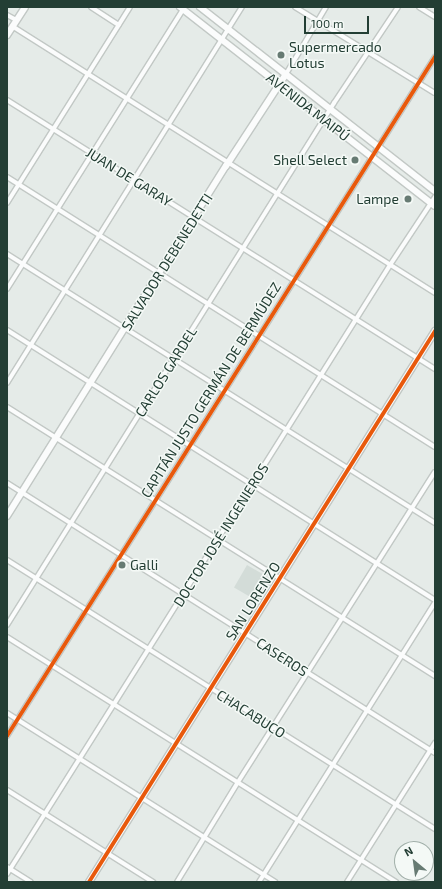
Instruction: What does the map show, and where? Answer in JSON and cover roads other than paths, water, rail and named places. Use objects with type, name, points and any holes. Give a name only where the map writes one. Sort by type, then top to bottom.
[{"type":"street","points":[[7,35],[25,7]]},
{"type":"street","points":[[92,7],[119,25]]},
{"type":"street","points":[[7,203],[130,7]]},
{"type":"street","name":"AVENIDA MAIPÚ","points":[[200,7],[380,146],[435,191]]},
{"type":"street","points":[[7,383],[242,7]]},
{"type":"street","points":[[295,7],[435,93]]},
{"type":"street","name":"SALVADOR DEBENEDETTI","points":[[7,516],[160,274],[228,163],[286,74],[326,7]]},
{"type":"street","name":"CARLOS GARDEL","points":[[7,625],[175,360],[324,119],[398,7]]},
{"type":"street","points":[[419,7],[435,17]]},
{"type":"street","points":[[7,289],[183,8]]},
{"type":"street","name":"AVENIDA MAIPÚ","points":[[183,8],[221,40],[433,205]]},
{"type":"street","points":[[7,15],[16,20]]},
{"type":"street","points":[[12,26],[435,293]]},
{"type":"street","name":"CAPITÁN JUSTO GERMÁN DE BERMÚDEZ","points":[[7,736],[120,554],[435,57]]},
{"type":"street","name":"JUAN DE GARAY","points":[[7,100],[435,369]]},
{"type":"street","points":[[7,177],[435,447]]},
{"type":"street","name":"DOCTOR JOSÉ INGENIEROS","points":[[7,874],[8,868],[45,814],[115,704],[322,376],[390,265],[433,205],[435,197]]},
{"type":"street","points":[[7,254],[435,523]]},
{"type":"street","points":[[7,330],[435,600]]},
{"type":"street","name":"SAN LORENZO","points":[[89,882],[435,331]]},
{"type":"street","points":[[7,407],[435,676]]},
{"type":"street","points":[[177,882],[238,782],[274,728],[435,472]]},
{"type":"street","name":"CASEROS","points":[[7,483],[435,753]]},
{"type":"street","name":"CHACABUCO","points":[[7,560],[435,829]]},
{"type":"street","points":[[259,882],[435,603]]},
{"type":"street","points":[[7,637],[396,882]]},
{"type":"street","points":[[7,713],[275,882]]},
{"type":"street","points":[[347,882],[435,743]]},
{"type":"street","points":[[7,790],[153,882]]},
{"type":"street","points":[[8,868],[31,882]]},
{"type":"place","name":"Supermercado Lotus","points":[[281,55]]},
{"type":"place","name":"Shell Select","points":[[355,160]]},
{"type":"place","name":"Lampe","points":[[408,199]]},
{"type":"place","name":"Galli","points":[[122,565]]}]
